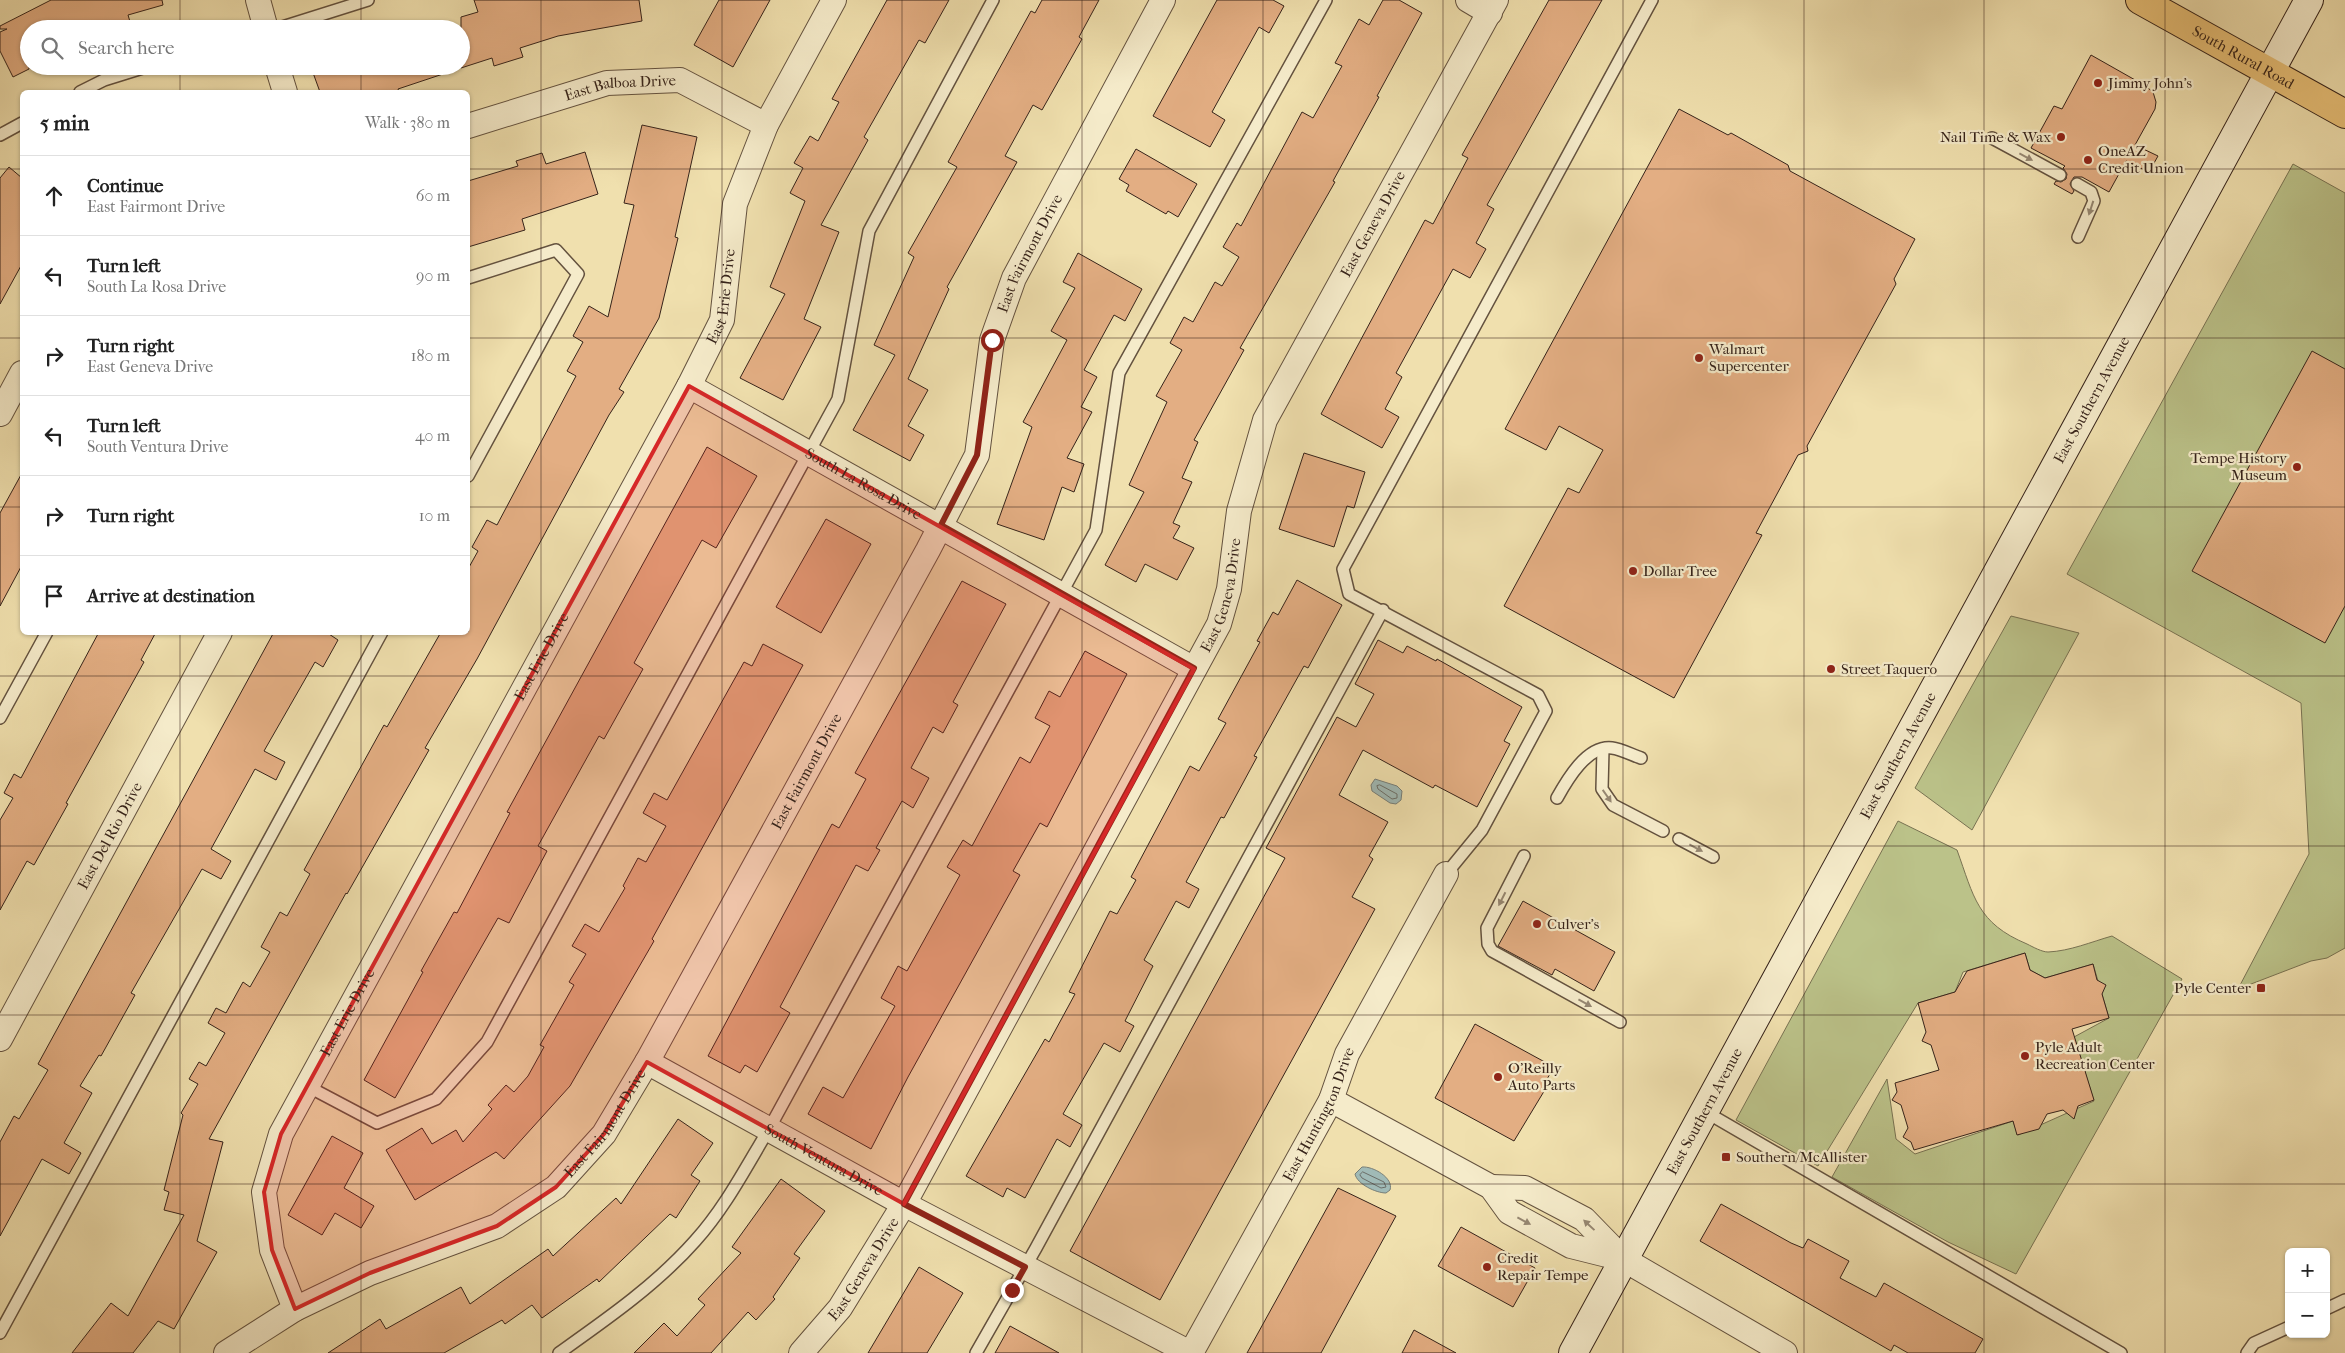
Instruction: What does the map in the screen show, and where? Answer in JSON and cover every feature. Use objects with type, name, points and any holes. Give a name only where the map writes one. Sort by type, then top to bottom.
[{"type":"main road","name":"South Rural Road","points":[[2140,0],[2345,114]]},
{"type":"main road","name":"East Southern Avenue","points":[[1572,1353],[2308,0]]},
{"type":"street","points":[[258,0],[264,20]]},
{"type":"street","name":"East Erie Drive","points":[[295,1309],[272,1250],[264,1192],[281,1134],[689,386],[722,320],[735,204],[766,125],[834,0]]},
{"type":"street","name":"East Fairmont Drive","points":[[226,1353],[295,1309],[370,1273],[497,1226],[556,1187],[604,1134],[647,1062],[941,525],[977,455],[992,340],[1014,278],[1164,0]]},
{"type":"street","points":[[1468,0],[1493,6]]},
{"type":"street","name":"East Geneva Drive","points":[[801,1353],[840,1308],[904,1204],[1219,624],[1229,589],[1239,511],[1265,420],[1493,6]]},
{"type":"street","points":[[280,75],[284,90]]},
{"type":"street","name":"East Balboa Drive","points":[[470,125],[607,83],[680,80],[766,125]]},
{"type":"street","points":[[0,414],[20,377]]},
{"type":"street","name":"South La Rosa Drive","points":[[689,386],[941,525],[1194,668]]},
{"type":"street","name":"East Del Rio Drive","points":[[0,1038],[218,635]]},
{"type":"street","name":"East Huntington Drive","points":[[1190,1353],[1331,1100],[1347,1054],[1446,874]]},
{"type":"street","name":"South Ventura Drive","points":[[647,1062],[904,1204],[1190,1353]]},
{"type":"street","points":[[1331,1100],[1491,1187],[1524,1188],[1584,1220],[1623,1259],[1785,1353]]},
{"type":"lane","points":[[305,20],[368,0]]},
{"type":"lane","points":[[307,1086],[377,1123],[436,1099],[487,1042],[838,399],[869,231],[993,0]]},
{"type":"lane","points":[[559,1353],[628,1304],[695,1241],[724,1204],[769,1129],[1096,530],[1119,374],[1326,0]]},
{"type":"lane","points":[[1446,874],[1482,830],[1546,711],[1538,695],[1383,610],[1349,594],[1343,568],[1652,0]]},
{"type":"lane","points":[[84,90],[104,80],[120,75]]},
{"type":"lane","points":[[0,135],[20,124]]},
{"type":"lane","points":[[1992,138],[2060,175]]},
{"type":"lane","points":[[2077,184],[2091,192],[2094,201],[2078,237]]},
{"type":"lane","points":[[470,277],[556,250],[578,274],[470,472]]},
{"type":"lane","points":[[976,1353],[1025,1267],[1383,610]]},
{"type":"lane","points":[[0,718],[45,635]]},
{"type":"lane","points":[[0,1333],[380,635]]},
{"type":"lane","points":[[1556,798],[1583,759],[1603,749],[1612,748],[1641,758]]},
{"type":"lane","points":[[1603,749],[1602,789],[1613,804],[1663,831]]},
{"type":"lane","points":[[1679,839],[1713,858]]},
{"type":"lane","points":[[1524,856],[1488,928],[1488,944],[1492,951],[1620,1022]]},
{"type":"lane","points":[[1704,1111],[2121,1353]]},
{"type":"lane","points":[[2330,1307],[2345,1300]]},
{"type":"lane","points":[[2247,1353],[2254,1343],[2285,1329]]},
{"type":"highlighted area","points":[[689,386],[1194,669],[904,1204],[647,1062],[604,1134],[556,1187],[497,1226],[370,1273],[295,1309],[272,1250],[264,1192],[281,1134]]},
{"type":"green space","points":[[2293,164],[2345,193],[2345,948],[2327,958],[2311,961],[2238,989],[2309,854],[2301,703],[2067,574]]},
{"type":"green space","points":[[2011,616],[2079,633],[1972,830],[1915,788]]},
{"type":"green space","points":[[1898,821],[1957,850],[1973,895],[1980,907],[1997,927],[2010,936],[2048,952],[2072,948],[2112,936],[2182,979],[2016,1274],[1948,1242],[1832,1177],[1887,1079],[1896,1139],[1915,1154],[2013,1121],[2018,1135],[2094,1101],[2074,1037],[2109,1018],[2093,964],[2045,978],[2030,970],[2025,953],[1963,972],[1955,992],[1918,1003],[1818,1166],[1736,1120]]},
{"type":"water","points":[[1375,779],[1397,786],[1402,791],[1401,800],[1396,804],[1390,803],[1372,791],[1371,785]]},
{"type":"water","points":[[1362,1167],[1372,1168],[1386,1177],[1389,1181],[1390,1190],[1382,1193],[1372,1190],[1359,1181],[1355,1174]]},
{"type":"building","points":[[51,0],[162,0],[163,5],[128,15],[130,20],[20,20],[20,74],[13,77],[0,51],[0,32],[7,29],[0,29],[0,26]]},
{"type":"building","points":[[474,0],[639,0],[642,21],[558,36],[520,48],[523,57],[494,66],[492,58],[470,65],[470,20],[461,20],[461,17],[478,12]]},
{"type":"building","points":[[719,0],[770,0],[733,67],[694,45]]},
{"type":"building","points":[[887,0],[949,0],[925,43],[919,40],[864,137],[868,140],[821,225],[839,232],[804,319],[821,327],[783,400],[740,378],[785,294],[770,287],[805,201],[790,193],[803,168],[794,163],[810,136],[818,141],[839,102],[832,99]]},
{"type":"building","points":[[1042,0],[1099,0],[1079,37],[1082,39],[1042,110],[1033,105],[1005,156],[1017,162],[947,287],[949,289],[908,379],[928,390],[908,426],[924,435],[910,461],[853,430],[895,355],[874,345],[914,257],[908,253],[957,167],[948,162],[1031,11],[1035,13]]},
{"type":"building","points":[[1217,0],[1273,0],[1284,6],[1269,33],[1259,27],[1212,112],[1225,120],[1210,147],[1153,116]]},
{"type":"building","points":[[1383,0],[1399,0],[1422,13],[1333,181],[1335,182],[1240,348],[1244,350],[1194,440],[1198,442],[1182,478],[1192,482],[1173,523],[1180,526],[1173,538],[1194,548],[1177,580],[1145,564],[1136,582],[1105,565],[1144,492],[1129,485],[1167,402],[1156,396],[1182,350],[1170,343],[1184,317],[1193,322],[1215,282],[1222,286],[1239,257],[1223,247],[1237,223],[1241,226],[1302,112],[1313,118],[1342,66],[1335,63],[1359,19],[1369,25]]},
{"type":"building","points":[[1549,0],[1602,0],[1487,205],[1494,209],[1476,243],[1486,249],[1470,278],[1453,269],[1396,373],[1402,377],[1385,409],[1399,417],[1382,448],[1321,414],[1425,220],[1433,224],[1468,158],[1462,155]]},
{"type":"building","points":[[2091,55],[2153,92],[2156,102],[2155,109],[2135,145],[2158,156],[2149,172],[2126,161],[2109,192],[2082,177],[2074,177],[2070,184],[2074,191],[2072,194],[2054,184],[2056,181],[2061,182],[2066,179],[2067,174],[2063,168],[2065,166],[2031,148],[2054,106],[2062,109]]},
{"type":"building","points":[[314,75],[440,75],[398,90],[319,90]]},
{"type":"building","name":"Walmart Supercenter","points":[[1679,109],[1728,135],[1731,133],[1788,165],[1790,171],[1915,239],[1894,279],[1896,284],[1807,446],[1808,451],[1798,455],[1756,533],[1762,535],[1674,698],[1504,606],[1568,488],[1579,493],[1603,450],[1559,426],[1546,450],[1505,429]]},
{"type":"building","points":[[642,125],[697,137],[675,237],[678,238],[659,318],[619,389],[624,392],[609,415],[477,659],[425,748],[429,750],[346,893],[209,1139],[223,1142],[197,1241],[217,1252],[174,1329],[158,1321],[133,1353],[72,1353],[111,1303],[128,1316],[184,1215],[164,1210],[169,1192],[164,1190],[183,1115],[181,1113],[198,1084],[189,1079],[199,1062],[206,1066],[225,1033],[208,1023],[216,1008],[226,1013],[243,982],[250,987],[270,952],[261,947],[280,912],[287,916],[310,874],[304,870],[384,725],[387,727],[439,635],[470,635],[470,565],[478,551],[472,547],[487,520],[497,525],[576,376],[567,371],[583,342],[573,336],[589,306],[608,317],[634,205],[624,203]]},
{"type":"building","points":[[1136,149],[1197,184],[1178,217],[1168,211],[1166,214],[1126,191],[1129,185],[1119,179]]},
{"type":"building","points":[[585,152],[598,194],[522,219],[525,230],[470,246],[470,180],[518,166],[516,161],[542,153],[546,164]]},
{"type":"building","points":[[9,167],[20,176],[20,268],[0,304],[0,178]]},
{"type":"building","points":[[1078,253],[1142,289],[1125,321],[1114,315],[1084,370],[1097,377],[1081,407],[1092,412],[1067,458],[1084,464],[1074,492],[1062,487],[1044,540],[997,524],[1032,427],[1023,422],[1067,340],[1051,331],[1075,288],[1063,282]]},
{"type":"building","name":"Tempe History Museum","points":[[2312,351],[2345,369],[2345,606],[2325,643],[2192,571]]},
{"type":"building","points":[[707,447],[757,476],[716,548],[702,540],[634,663],[643,669],[604,739],[599,736],[538,846],[547,851],[509,923],[498,918],[395,1098],[364,1080],[423,972],[421,971],[454,912],[457,913],[510,813],[507,812]]},
{"type":"building","points":[[1304,453],[1365,472],[1354,508],[1347,506],[1334,547],[1279,529]]},
{"type":"building","points":[[20,477],[20,569],[0,606],[0,513]]},
{"type":"building","points":[[826,519],[871,544],[821,633],[776,607]]},
{"type":"building","points":[[1297,580],[1342,605],[1308,668],[1304,666],[1254,756],[1257,757],[1224,818],[1221,817],[1186,882],[1199,889],[1189,908],[1176,901],[1144,960],[1153,966],[1125,1021],[1134,1026],[1120,1052],[1104,1043],[1063,1114],[1082,1125],[1070,1147],[1057,1139],[1025,1198],[1007,1188],[1003,1197],[966,1176],[1045,1039],[1049,1042],[1075,994],[1069,992],[1110,911],[1117,914],[1136,880],[1131,877],[1190,766],[1199,771],[1226,723],[1218,719],[1260,642],[1257,641],[1273,612],[1278,615]]},
{"type":"building","points":[[962,581],[1006,604],[953,702],[958,705],[943,733],[933,727],[911,768],[929,778],[913,808],[902,801],[876,848],[880,850],[868,871],[856,865],[780,1007],[790,1013],[757,1072],[745,1065],[740,1073],[708,1056],[832,824],[839,828],[866,779],[855,773]]},
{"type":"building","points":[[97,635],[154,635],[141,660],[144,662],[34,865],[27,861],[0,910],[0,820],[13,798],[4,793],[14,774],[21,778]]},
{"type":"building","points":[[272,635],[330,635],[338,640],[323,667],[315,662],[264,751],[285,762],[276,780],[255,769],[211,849],[231,861],[221,879],[202,869],[131,993],[135,995],[101,1056],[99,1055],[80,1086],[92,1093],[64,1143],[81,1153],[69,1174],[42,1159],[0,1236],[0,1142],[14,1116],[19,1119],[48,1070],[38,1064]]},
{"type":"building","points":[[1378,640],[1403,653],[1407,646],[1436,661],[1437,659],[1522,707],[1504,741],[1510,744],[1477,807],[1435,785],[1433,788],[1363,750],[1339,795],[1388,822],[1369,856],[1373,859],[1352,897],[1375,909],[1160,1300],[1070,1251],[1285,858],[1266,848],[1337,717],[1356,727],[1374,694],[1355,684]]},
{"type":"building","points":[[763,644],[803,665],[652,939],[654,941],[570,1086],[504,1159],[496,1152],[415,1200],[386,1150],[422,1128],[432,1144],[456,1130],[463,1142],[492,1109],[488,1105],[506,1085],[514,1092],[528,1076],[544,1047],[540,1045],[574,985],[569,982],[586,954],[572,946],[585,924],[599,932],[625,888],[623,886],[638,858],[646,862],[666,826],[643,813],[654,793],[667,800],[744,662],[752,666]]},
{"type":"building","points":[[1085,651],[1127,674],[1047,827],[1040,823],[1013,871],[1020,875],[908,1077],[871,1149],[808,1114],[823,1087],[843,1098],[895,1006],[881,998],[898,966],[907,971],[960,875],[947,867],[963,840],[972,846],[1020,757],[1030,763],[1050,726],[1035,718],[1049,691],[1060,697]]},
{"type":"building","name":"Culver's","points":[[1523,901],[1615,952],[1594,991],[1555,969],[1552,975],[1498,946]]},
{"type":"building","name":"Pyle Adult Recreation Center","points":[[2025,953],[2030,970],[2045,978],[2093,964],[2097,980],[2106,985],[2102,994],[2109,1018],[2072,1029],[2094,1100],[2078,1106],[2074,1119],[2063,1110],[2047,1114],[2039,1129],[2017,1135],[2013,1121],[1914,1150],[1911,1142],[1903,1137],[1908,1128],[1901,1105],[1892,1100],[1897,1092],[1895,1083],[1939,1070],[1931,1045],[1922,1041],[1926,1032],[1918,1003],[1955,992],[1967,971]]},
{"type":"building","name":"O'Reilly Auto Parts","points":[[1475,1024],[1554,1067],[1543,1086],[1546,1088],[1514,1141],[1435,1098]]},
{"type":"building","points":[[678,1119],[713,1143],[691,1175],[700,1181],[676,1218],[670,1214],[599,1282],[597,1279],[542,1318],[532,1305],[505,1324],[502,1320],[444,1353],[328,1353],[380,1319],[386,1329],[461,1287],[470,1304],[548,1249],[553,1256],[616,1198],[621,1204]]},
{"type":"building","points":[[332,1136],[363,1153],[344,1188],[374,1206],[361,1228],[335,1213],[322,1235],[288,1215]]},
{"type":"building","points":[[781,1179],[825,1211],[794,1254],[800,1258],[773,1297],[775,1299],[756,1320],[748,1312],[711,1353],[634,1353],[664,1323],[677,1336],[705,1305],[698,1299],[741,1253],[732,1247]]},
{"type":"building","points":[[1338,1188],[1396,1216],[1321,1353],[1247,1353]]},
{"type":"building","points":[[1721,1204],[1791,1243],[1803,1248],[1808,1239],[1849,1261],[1840,1278],[1876,1297],[1884,1283],[1983,1339],[1975,1353],[1908,1353],[1894,1345],[1891,1351],[1700,1241]]},
{"type":"building","name":"Credit Repair Tempe","points":[[1461,1227],[1535,1268],[1513,1307],[1438,1266]]},
{"type":"building","points":[[919,1267],[963,1293],[927,1353],[868,1353]]},
{"type":"building","points":[[1010,1326],[1059,1353],[995,1353]]},
{"type":"building","points":[[1414,1330],[1456,1353],[1402,1353]]},
{"type":"place","name":"Jimmy John's","points":[[2098,83]]},
{"type":"place","name":"Nail Time & Wax","points":[[2061,137]]},
{"type":"place","name":"OneAZ Credit Union","points":[[2088,160]]},
{"type":"place","name":"Walmart Supercenter","points":[[1699,358]]},
{"type":"place","name":"Tempe History Museum","points":[[2297,467]]},
{"type":"place","name":"Dollar Tree","points":[[1633,571]]},
{"type":"place","name":"Street Taquero","points":[[1831,669]]},
{"type":"place","name":"Culver's","points":[[1537,924]]},
{"type":"place","name":"Pyle Center","points":[[2261,988]]},
{"type":"place","name":"Pyle Adult Recreation Center","points":[[2025,1056]]},
{"type":"place","name":"O'Reilly Auto Parts","points":[[1498,1077]]},
{"type":"place","name":"Southern/McAllister","points":[[1726,1157]]},
{"type":"place","name":"Credit Repair Tempe","points":[[1487,1267]]},
{"type":"route","points":[[992,340],[977,455],[941,525],[1194,668],[904,1204],[1025,1267],[1012,1290]]}]
